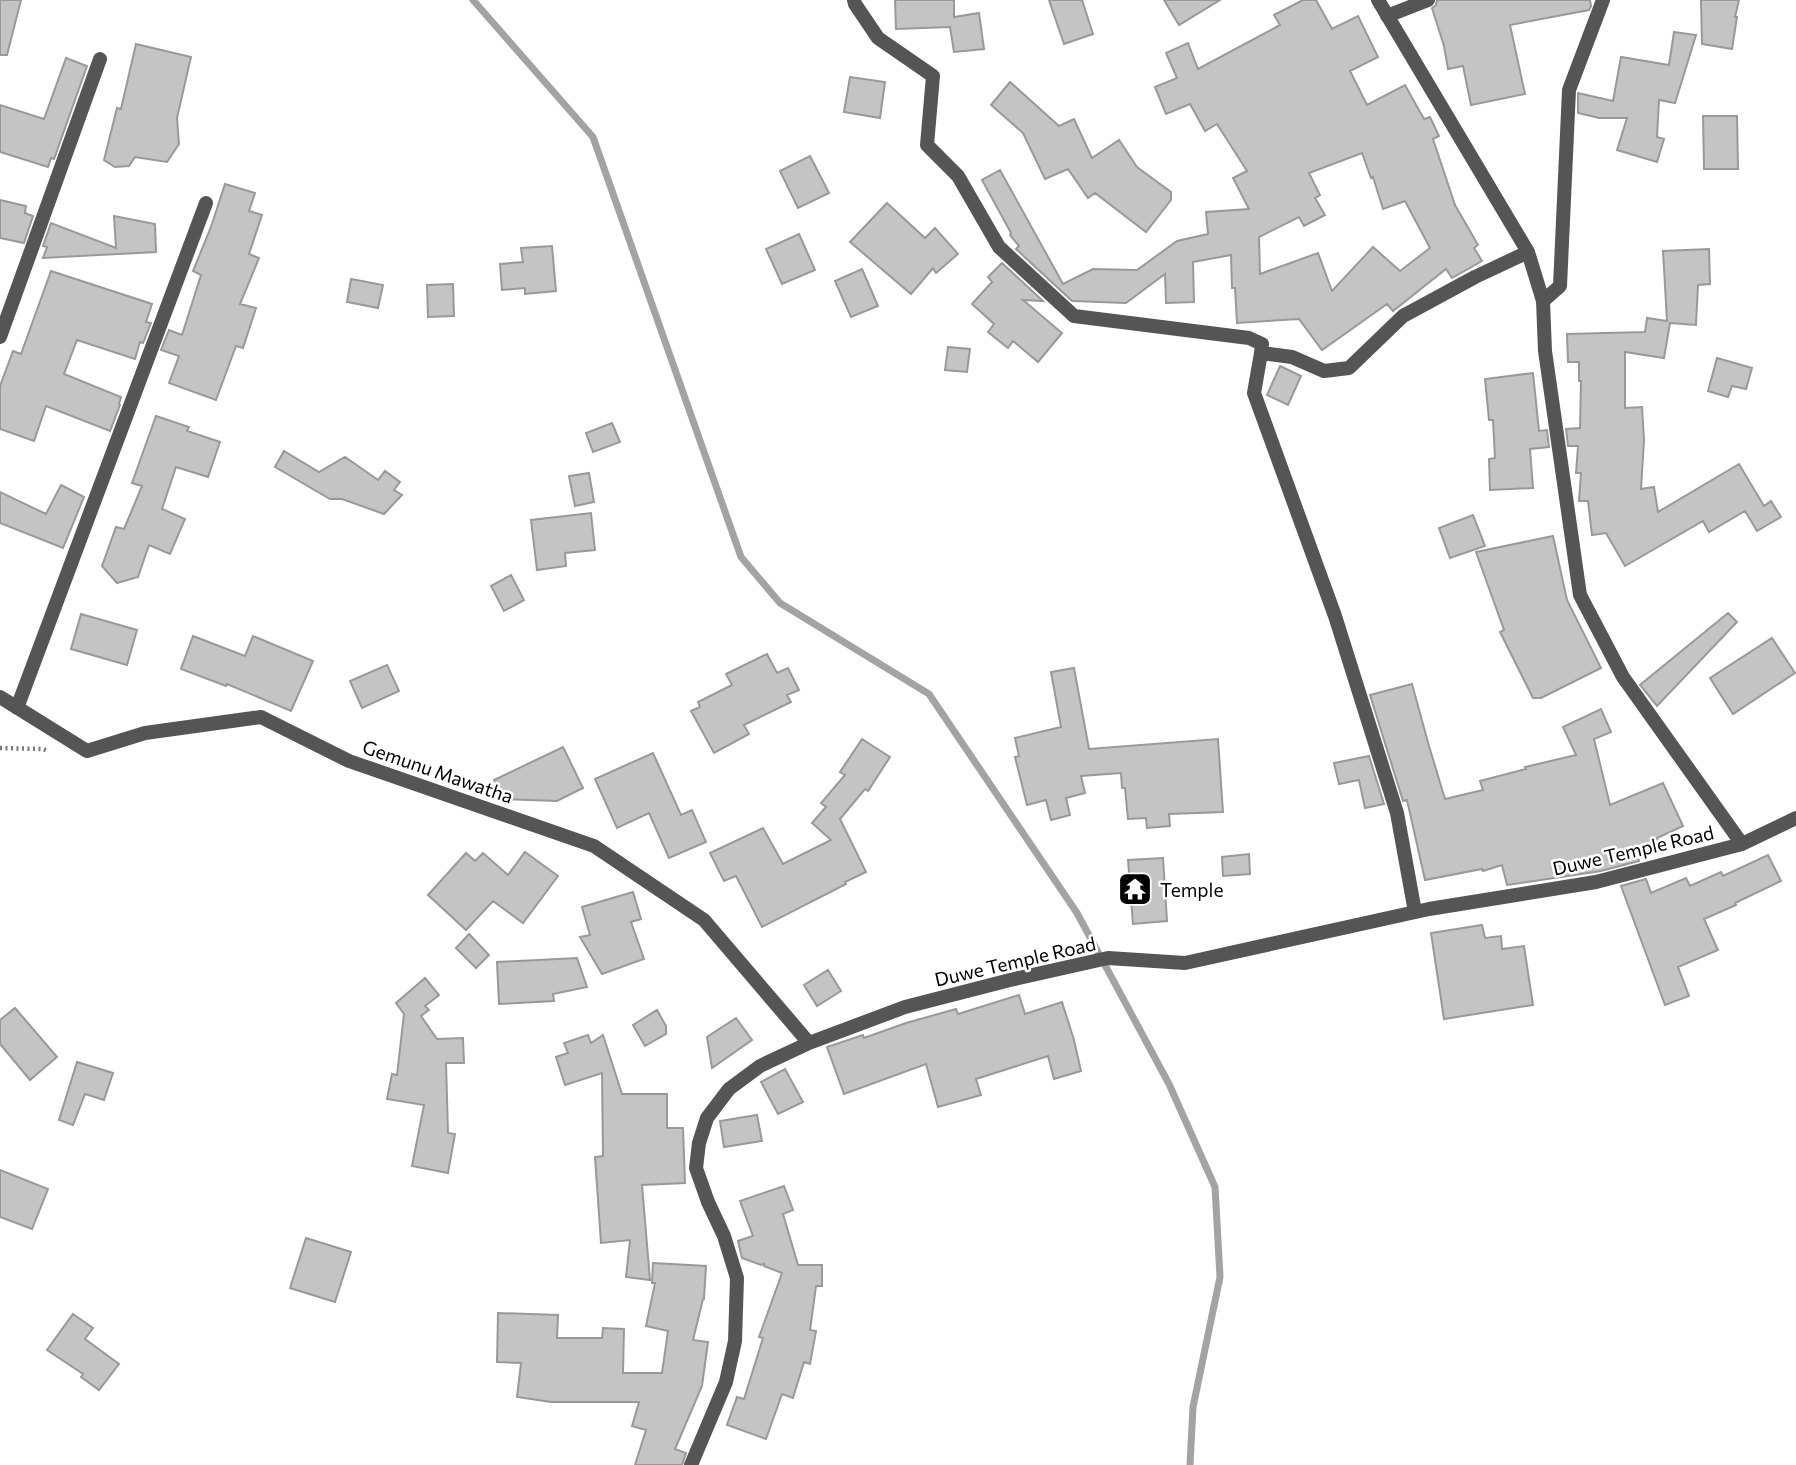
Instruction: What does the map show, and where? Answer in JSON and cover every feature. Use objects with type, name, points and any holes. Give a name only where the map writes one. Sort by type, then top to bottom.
[{"type":"street","points":[[854,0],[878,38],[933,76],[927,145],[958,176],[999,247],[1074,316],[1249,338],[1262,344],[1254,393],[1335,616],[1397,813],[1415,912]]},
{"type":"street","points":[[1378,0],[1528,252],[1543,301],[1545,351],[1580,595],[1623,677],[1742,844]]},
{"type":"street","points":[[1387,16],[1428,0]]},
{"type":"street","points":[[1543,301],[1560,286],[1569,90],[1602,0]]},
{"type":"street","points":[[0,337],[100,60]]},
{"type":"street","points":[[17,708],[206,203]]},
{"type":"street","points":[[1261,353],[1292,358],[1324,371],[1349,368],[1403,316],[1528,252]]},
{"type":"street","name":"Gemunu Mawatha","points":[[0,697],[87,751],[145,733],[261,716],[349,761],[594,846],[704,920],[809,1043]]},
{"type":"street","name":"Duwe Temple Road","points":[[691,1465],[726,1382],[735,1341],[737,1278],[724,1237],[696,1168],[699,1143],[707,1118],[729,1089],[760,1066],[809,1043],[905,1007],[1102,959],[1185,963],[1415,912],[1596,882],[1742,844],[1796,818]]},
{"type":"building","points":[[0,0],[21,0],[7,55],[0,55]]},
{"type":"building","points":[[895,0],[954,0],[954,17],[979,13],[984,49],[954,52],[950,27],[896,29]]},
{"type":"building","points":[[1049,0],[1082,0],[1093,34],[1064,44]]},
{"type":"building","points":[[1164,0],[1220,0],[1179,25]]},
{"type":"building","points":[[1303,0],[1316,0],[1332,29],[1358,16],[1378,57],[1350,71],[1367,105],[1405,85],[1424,119],[1430,117],[1439,136],[1433,139],[1455,205],[1478,245],[1474,248],[1482,261],[1452,278],[1446,269],[1393,311],[1387,304],[1322,350],[1299,319],[1237,323],[1231,255],[1193,262],[1194,302],[1166,303],[1165,274],[1126,303],[1072,301],[1016,249],[1019,246],[1010,235],[982,180],[1000,170],[1063,284],[1093,269],[1137,270],[1177,241],[1208,234],[1206,212],[1249,209],[1233,178],[1247,171],[1217,124],[1205,131],[1190,104],[1166,114],[1155,87],[1177,78],[1166,53],[1188,43],[1198,69],[1280,25],[1274,15]],"holes":[[[1362,153],[1371,178],[1373,177],[1383,209],[1405,201],[1430,248],[1400,271],[1373,247],[1332,291],[1318,253],[1260,274],[1259,237],[1299,217],[1304,226],[1325,215],[1315,198],[1320,195],[1309,173]]]},
{"type":"building","points":[[1437,0],[1590,0],[1591,6],[1589,10],[1510,25],[1525,94],[1471,105],[1463,66],[1448,69],[1432,8]]},
{"type":"building","points":[[1701,0],[1739,0],[1732,49],[1702,44]]},
{"type":"building","points":[[1674,32],[1696,35],[1675,103],[1659,100],[1657,137],[1664,139],[1657,162],[1617,150],[1627,118],[1599,118],[1578,113],[1578,93],[1613,101],[1621,57],[1669,65]]},
{"type":"building","points":[[136,44],[191,57],[177,118],[179,144],[167,162],[135,157],[129,166],[115,167],[104,160],[117,108],[121,109]]},
{"type":"building","points":[[66,58],[87,66],[54,159],[51,158],[48,167],[0,152],[0,105],[44,119]]},
{"type":"building","points":[[850,77],[885,82],[880,118],[844,112]]},
{"type":"building","points":[[1010,82],[1059,126],[1074,119],[1092,158],[1119,140],[1137,167],[1171,192],[1171,200],[1146,232],[1095,193],[1088,198],[1068,169],[1045,179],[1023,133],[991,105]]},
{"type":"building","points":[[1703,116],[1737,116],[1738,169],[1704,169]]},
{"type":"building","points":[[810,156],[829,193],[798,208],[780,171]]},
{"type":"building","points":[[225,184],[255,193],[249,211],[262,215],[249,254],[259,258],[240,304],[256,308],[243,348],[236,346],[216,400],[169,383],[179,356],[161,350],[169,330],[182,335],[201,275],[193,271]]},
{"type":"building","points":[[0,200],[26,206],[25,213],[33,216],[24,243],[0,238]]},
{"type":"building","points":[[887,203],[925,238],[935,228],[958,254],[936,273],[933,268],[911,294],[850,242]]},
{"type":"building","points":[[114,216],[155,224],[156,252],[43,258],[47,247],[43,246],[51,223],[116,248]]},
{"type":"building","points":[[799,234],[815,270],[782,284],[766,249]]},
{"type":"building","points":[[552,246],[556,291],[525,294],[525,288],[502,290],[500,264],[523,262],[521,248]]},
{"type":"building","points":[[1709,249],[1710,284],[1698,285],[1696,325],[1670,323],[1664,358],[1625,352],[1625,408],[1642,407],[1644,440],[1641,489],[1654,487],[1658,512],[1739,464],[1764,506],[1771,501],[1781,517],[1757,531],[1745,511],[1709,532],[1703,521],[1625,566],[1606,533],[1592,535],[1588,501],[1579,501],[1581,473],[1576,473],[1578,446],[1568,446],[1566,429],[1580,428],[1581,381],[1579,362],[1568,362],[1567,334],[1645,332],[1647,318],[1667,321],[1663,251]]},
{"type":"building","points":[[1002,263],[1043,301],[1023,300],[1062,333],[1038,362],[1013,341],[1008,348],[988,332],[994,324],[972,304],[992,282],[988,277]]},
{"type":"building","points":[[862,269],[878,306],[851,317],[835,281]]},
{"type":"building","points":[[51,271],[152,304],[146,322],[151,323],[143,343],[140,342],[135,359],[77,340],[64,374],[121,397],[110,431],[46,406],[34,441],[0,429],[0,386],[13,351],[21,354]]},
{"type":"building","points":[[351,279],[383,285],[378,308],[347,302]]},
{"type":"building","points":[[453,284],[454,316],[428,317],[427,285]]},
{"type":"building","points":[[948,347],[970,349],[967,372],[945,370]]},
{"type":"building","points":[[1717,358],[1752,368],[1746,389],[1732,386],[1728,397],[1708,391]]},
{"type":"building","points":[[1280,366],[1301,376],[1288,405],[1267,395]]},
{"type":"building","points":[[1533,373],[1539,431],[1547,430],[1549,447],[1530,449],[1533,488],[1490,490],[1489,459],[1495,458],[1493,420],[1489,420],[1485,379]]},
{"type":"building","points":[[156,416],[189,427],[187,431],[220,442],[208,477],[176,467],[162,509],[185,519],[170,554],[149,545],[138,577],[117,583],[102,566],[116,527],[124,529],[142,486],[132,483]]},
{"type":"building","points":[[612,423],[620,442],[593,452],[586,433]]},
{"type":"building","points":[[284,451],[319,472],[345,457],[378,480],[385,471],[400,482],[394,490],[402,495],[384,514],[342,499],[330,499],[275,467]]},
{"type":"building","points":[[589,473],[594,502],[575,506],[569,476]]},
{"type":"building","points":[[61,485],[84,497],[63,548],[0,523],[0,492],[46,514]]},
{"type":"building","points":[[591,513],[595,550],[565,553],[566,566],[537,570],[531,520]]},
{"type":"building","points":[[1473,515],[1485,546],[1450,558],[1439,528]]},
{"type":"building","points":[[1553,536],[1567,600],[1601,668],[1541,698],[1533,698],[1500,632],[1504,630],[1476,552]]},
{"type":"building","points":[[511,575],[524,600],[504,611],[491,586]]},
{"type":"building","points":[[1728,613],[1737,622],[1657,706],[1640,685]]},
{"type":"building","points":[[81,614],[137,630],[127,665],[71,649]]},
{"type":"building","points":[[193,636],[245,656],[253,636],[313,661],[291,711],[227,684],[226,686],[181,669]]},
{"type":"building","points":[[1772,638],[1795,673],[1733,714],[1710,678]]},
{"type":"building","points":[[767,654],[777,673],[788,668],[799,690],[787,695],[791,702],[744,725],[749,734],[714,753],[691,711],[700,707],[698,702],[732,685],[726,674]]},
{"type":"building","points":[[387,665],[399,691],[362,708],[350,681]]},
{"type":"building","points":[[1074,668],[1089,749],[1218,739],[1223,812],[1169,814],[1170,826],[1147,828],[1146,818],[1128,819],[1121,773],[1081,776],[1085,793],[1066,798],[1070,815],[1051,820],[1046,800],[1027,805],[1015,757],[1019,756],[1015,738],[1061,727],[1051,672]]},
{"type":"building","points":[[1412,684],[1445,799],[1483,790],[1480,781],[1576,755],[1563,727],[1601,709],[1611,732],[1594,739],[1610,805],[1663,783],[1683,826],[1657,838],[1661,848],[1638,858],[1639,861],[1601,871],[1507,885],[1502,865],[1483,871],[1482,869],[1425,880],[1407,800],[1403,801],[1370,695]]},
{"type":"building","points":[[862,739],[890,757],[868,791],[865,789],[840,819],[866,872],[762,927],[736,876],[724,881],[710,853],[763,828],[783,864],[831,840],[812,823],[826,807],[821,803],[845,775],[840,772]]},
{"type":"building","points":[[563,747],[583,788],[557,801],[503,799],[494,780]]},
{"type":"building","points":[[653,753],[681,815],[692,810],[706,842],[669,858],[649,813],[617,828],[595,779]]},
{"type":"building","points":[[1369,756],[1384,804],[1365,808],[1359,780],[1339,784],[1334,763]]},
{"type":"building","points":[[525,852],[558,876],[523,923],[493,901],[466,930],[428,895],[466,853],[475,861],[483,853],[508,875]]},
{"type":"building","points":[[1249,854],[1250,874],[1223,876],[1222,857]]},
{"type":"building","points":[[1768,855],[1781,881],[1704,919],[1718,950],[1678,967],[1689,996],[1665,1005],[1621,886],[1646,879],[1651,893],[1686,878],[1690,886],[1721,872],[1723,876]]},
{"type":"building","points":[[1163,858],[1167,921],[1133,924],[1128,860]]},
{"type":"building","points":[[633,892],[641,919],[631,922],[644,959],[602,974],[580,937],[590,935],[582,907]]},
{"type":"building","points":[[1482,925],[1485,938],[1501,936],[1502,949],[1524,946],[1533,1005],[1444,1019],[1431,933]]},
{"type":"building","points":[[469,934],[489,955],[476,968],[456,948]]},
{"type":"building","points":[[577,958],[587,987],[553,994],[554,1001],[499,1004],[497,962]]},
{"type":"building","points":[[828,970],[841,991],[817,1006],[804,985]]},
{"type":"building","points":[[425,978],[439,995],[425,1006],[429,1010],[421,1016],[437,1039],[463,1038],[464,1063],[446,1063],[448,1133],[455,1134],[448,1173],[412,1166],[424,1105],[387,1099],[392,1074],[397,1075],[404,1014],[396,1003]]},
{"type":"building","points":[[1019,995],[1025,1014],[1062,1002],[1081,1071],[1054,1079],[1048,1056],[976,1079],[981,1095],[938,1107],[926,1064],[844,1094],[827,1047],[956,1009],[958,1014]]},
{"type":"building","points":[[15,1008],[57,1057],[30,1080],[0,1044],[0,1020]]},
{"type":"building","points":[[657,1010],[666,1026],[666,1034],[645,1046],[633,1025]]},
{"type":"building","points":[[736,1018],[752,1040],[712,1068],[707,1037]]},
{"type":"building","points":[[588,1035],[591,1043],[603,1035],[622,1094],[667,1094],[667,1128],[683,1128],[685,1183],[642,1185],[650,1280],[626,1277],[630,1240],[601,1243],[595,1157],[603,1156],[602,1073],[565,1085],[556,1057],[568,1053],[564,1043]]},
{"type":"building","points":[[77,1062],[113,1073],[104,1100],[85,1094],[73,1125],[59,1120]]},
{"type":"building","points":[[785,1069],[803,1102],[778,1114],[761,1082]]},
{"type":"building","points":[[757,1115],[762,1141],[724,1147],[720,1121]]},
{"type":"building","points":[[0,1170],[48,1189],[32,1229],[0,1217]]},
{"type":"building","points":[[784,1186],[793,1210],[783,1214],[798,1265],[822,1265],[822,1286],[816,1286],[810,1330],[816,1331],[810,1364],[804,1362],[793,1398],[782,1394],[766,1439],[727,1425],[737,1397],[744,1399],[763,1338],[759,1337],[782,1273],[764,1264],[742,1258],[738,1241],[753,1236],[740,1201]]},
{"type":"building","points":[[306,1238],[351,1252],[335,1302],[290,1288]]},
{"type":"building","points":[[653,1263],[706,1266],[704,1299],[693,1340],[708,1342],[702,1386],[675,1449],[686,1453],[682,1465],[635,1465],[646,1430],[632,1426],[639,1402],[551,1402],[517,1397],[521,1363],[497,1362],[498,1313],[558,1315],[557,1338],[602,1338],[603,1328],[624,1329],[623,1373],[662,1373],[668,1331],[646,1326],[655,1283],[652,1283]]},
{"type":"building","points":[[73,1314],[93,1328],[85,1339],[119,1364],[99,1390],[81,1377],[83,1374],[47,1350]]},
{"type":"waterway","points":[[473,0],[593,137],[741,557],[780,603],[929,694],[1077,913],[1169,1084],[1215,1187],[1220,1277],[1193,1407],[1190,1465]]},
{"type":"place","name":"Temple","points":[[1135,889]]}]
